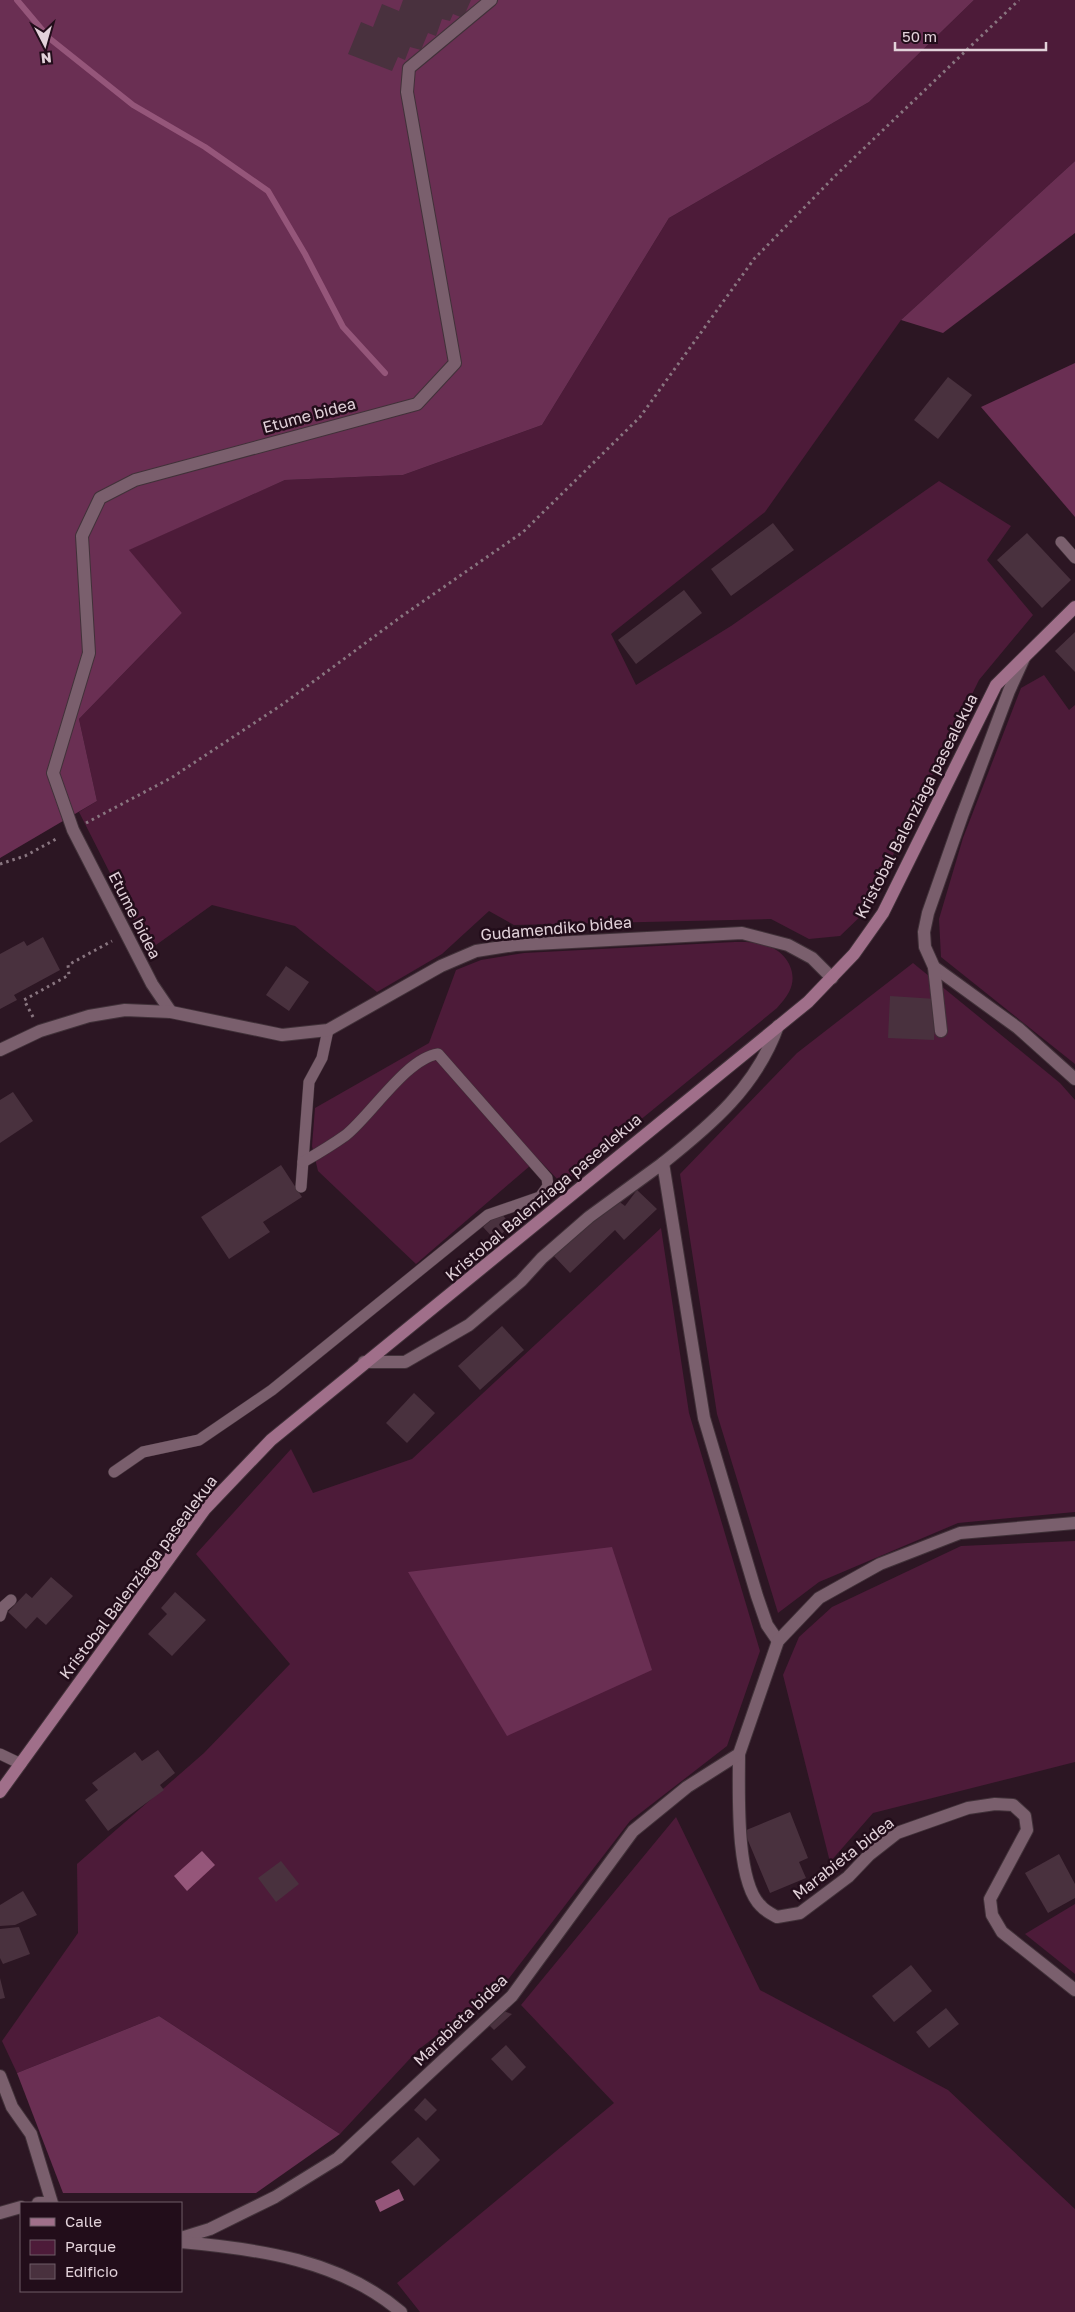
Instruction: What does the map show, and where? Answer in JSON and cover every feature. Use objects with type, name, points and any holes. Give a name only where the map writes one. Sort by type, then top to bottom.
[{"type":"street","name":"Etume bidea","points":[[171,1012],[152,984],[73,830],[53,773],[89,653],[82,536],[100,498],[135,480],[417,404],[455,363],[407,92],[409,68],[491,0]]},
{"type":"street","name":"Kristobal Balenziaga pasealekua","points":[[0,1792],[205,1509],[271,1440],[364,1362],[497,1257],[808,1002],[854,954],[883,913],[996,685],[1075,607]]},
{"type":"street","points":[[941,1031],[934,967],[925,947],[924,932],[928,913],[1009,691],[1024,658]]},
{"type":"street","name":"Gudamendiko bidea","points":[[0,1050],[40,1030],[89,1016],[125,1010],[171,1012],[282,1035],[328,1030],[441,966],[476,951],[515,945],[742,932],[788,944],[812,958],[832,978]]},
{"type":"street","points":[[934,967],[1018,1028],[1075,1079]]},
{"type":"street","points":[[364,1362],[405,1362],[469,1325],[521,1281],[542,1258],[589,1217],[664,1163],[699,1135],[746,1086],[763,1062],[778,1026]]},
{"type":"street","points":[[664,1163],[704,1418],[757,1596],[767,1625],[778,1641]]},
{"type":"street","name":"Marabieta bidea","points":[[1075,1523],[960,1533],[880,1564],[820,1598],[778,1641],[739,1754],[740,1830],[750,1887],[760,1906],[777,1917],[800,1913],[848,1877],[869,1855],[897,1833],[968,1808],[995,1804],[1013,1805],[1025,1816],[1027,1830],[990,1899],[992,1915],[1002,1932],[1075,1990]]},
{"type":"street","name":"Marabieta bidea","points":[[182,2238],[210,2229],[275,2197],[338,2158],[512,1996],[633,1832],[687,1787],[739,1754]]},
{"type":"street","points":[[0,2076],[12,2107],[31,2134],[52,2202]]},
{"type":"street","points":[[0,2213],[20,2208]]},
{"type":"street","points":[[182,2242],[283,2255],[320,2266],[380,2294],[401,2312]]},
{"type":"lane","points":[[1061,542],[1075,558]]},
{"type":"lane","points":[[301,1187],[309,1082],[322,1058],[328,1030]]},
{"type":"lane","points":[[114,1472],[143,1452],[199,1440],[272,1390],[488,1215],[540,1197],[548,1186],[547,1178],[438,1054],[429,1055],[411,1069],[346,1134],[303,1162]]},
{"type":"lane","points":[[0,1616],[2,1607],[11,1600]]},
{"type":"lane","points":[[0,1754],[20,1764]]},
{"type":"path","points":[[0,864],[25,856],[171,778],[282,704],[402,616],[523,532],[640,417],[754,259],[836,175],[1018,0]]},
{"type":"path","points":[[40,1030],[24,1000],[69,975],[68,964],[126,934]]},
{"type":"green space","points":[[974,0],[1075,0],[1075,161],[901,320],[765,512],[611,634],[636,685],[731,626],[939,481],[1011,526],[987,560],[1033,615],[979,680],[865,912],[840,936],[809,939],[771,919],[514,925],[489,911],[442,954],[377,992],[295,926],[212,905],[149,950],[79,812],[97,801],[79,719],[182,613],[128,550],[285,480],[403,475],[542,425],[669,218],[869,102]]},
{"type":"green space","points":[[1044,675],[1069,710],[1075,705],[1075,1064],[941,957],[939,919],[963,838],[1021,688]]},
{"type":"green space","points":[[735,942],[763,944],[771,947],[783,956],[788,962],[793,976],[789,992],[777,1008],[562,1184],[538,1159],[416,1264],[318,1171],[312,1146],[315,1108],[429,1043],[456,970],[481,960],[524,953]]},
{"type":"green space","points":[[913,963],[1060,1083],[1075,1100],[1075,1512],[958,1523],[819,1582],[778,1613],[717,1414],[680,1174],[797,1053]]},
{"type":"green space","points":[[661,1228],[689,1413],[760,1651],[727,1746],[630,1821],[506,1982],[418,2050],[340,2134],[159,2016],[17,2073],[2,2041],[78,1933],[77,1864],[204,1753],[290,1664],[196,1554],[291,1449],[313,1493],[412,1459]]},
{"type":"green space","points":[[1075,1541],[1075,1762],[873,1813],[830,1862],[783,1675],[799,1637],[832,1607],[961,1546]]},
{"type":"green space","points":[[676,1817],[760,1990],[948,2090],[1075,2209],[1075,2312],[420,2312],[397,2283],[614,2103],[521,2005]]},
{"type":"green space","points":[[1075,1904],[1075,1974],[1025,1934]]},
{"type":"shaded area","points":[[0,0],[974,0],[869,102],[669,218],[542,425],[403,475],[285,480],[129,550],[182,613],[79,719],[97,801],[0,858]]},
{"type":"shaded area","points":[[1075,161],[1075,233],[943,333],[901,320]]},
{"type":"shaded area","points":[[1075,363],[1075,517],[981,407]]},
{"type":"shaded area","points":[[612,1547],[652,1670],[507,1736],[408,1572]]},
{"type":"shaded area","points":[[202,1851],[215,1865],[187,1891],[174,1876]]},
{"type":"shaded area","points":[[159,2016],[340,2134],[256,2193],[63,2193],[17,2073]]},
{"type":"shaded area","points":[[399,2189],[404,2200],[380,2212],[375,2201]]},
{"type":"building","points":[[403,0],[471,0],[463,18],[453,14],[450,21],[442,19],[436,36],[428,33],[421,50],[410,47],[405,60],[398,57],[392,71],[348,54],[361,22],[373,27],[382,4],[399,11]]},
{"type":"building","points":[[948,377],[972,395],[938,439],[914,420]]},
{"type":"building","points":[[773,523],[794,550],[731,596],[711,569]]},
{"type":"building","points":[[1027,533],[1071,580],[1042,608],[997,560]]},
{"type":"building","points":[[684,590],[702,613],[636,664],[618,640]]},
{"type":"building","points":[[1075,632],[1075,672],[1055,651]]},
{"type":"building","points":[[43,937],[60,970],[14,995],[17,1000],[0,1009],[0,954],[24,941],[27,946]]},
{"type":"building","points":[[286,966],[309,982],[289,1011],[266,995]]},
{"type":"building","points":[[890,996],[936,999],[934,1040],[888,1038]]},
{"type":"building","points":[[13,1092],[33,1121],[0,1143],[0,1100]]},
{"type":"building","points":[[281,1165],[302,1197],[263,1222],[270,1232],[229,1259],[201,1217]]},
{"type":"building","points":[[637,1190],[657,1209],[624,1240],[615,1230],[570,1273],[553,1255],[617,1200],[625,1206]]},
{"type":"building","points":[[500,1212],[511,1225],[495,1240],[483,1227]]},
{"type":"building","points":[[502,1326],[524,1350],[480,1390],[458,1366]]},
{"type":"building","points":[[414,1393],[435,1413],[407,1443],[386,1423]]},
{"type":"building","points":[[51,1577],[73,1596],[46,1625],[37,1617],[26,1629],[8,1612],[26,1593],[32,1598]]},
{"type":"building","points":[[175,1592],[206,1620],[172,1656],[148,1634],[167,1614],[161,1608]]},
{"type":"building","points":[[158,1750],[175,1773],[160,1785],[164,1790],[108,1831],[85,1800],[98,1790],[92,1783],[135,1752],[142,1761]]},
{"type":"building","points":[[790,1812],[808,1858],[799,1862],[806,1878],[770,1893],[744,1831]]},
{"type":"building","points":[[1059,1854],[1075,1884],[1075,1898],[1048,1913],[1025,1873]]},
{"type":"building","points":[[281,1861],[299,1884],[276,1902],[258,1878]]},
{"type":"building","points":[[23,1891],[37,1915],[15,1925],[0,1926],[0,1905]]},
{"type":"building","points":[[19,1927],[30,1954],[3,1964],[0,1958],[0,1929]]},
{"type":"building","points":[[911,1965],[932,1991],[894,2022],[872,1996]]},
{"type":"building","points":[[0,1978],[5,1998],[0,1999]]},
{"type":"building","points":[[946,2008],[959,2024],[929,2048],[916,2032]]},
{"type":"building","points":[[503,2011],[512,2014],[494,2030],[488,2024]]},
{"type":"building","points":[[506,2045],[526,2067],[512,2081],[491,2059]]},
{"type":"building","points":[[425,2098],[437,2110],[426,2121],[414,2110]]},
{"type":"building","points":[[418,2137],[440,2160],[414,2186],[391,2162]]},
{"type":"waterway","points":[[17,0],[49,38],[133,105],[205,147],[268,191],[305,254],[343,327],[385,373]]}]
